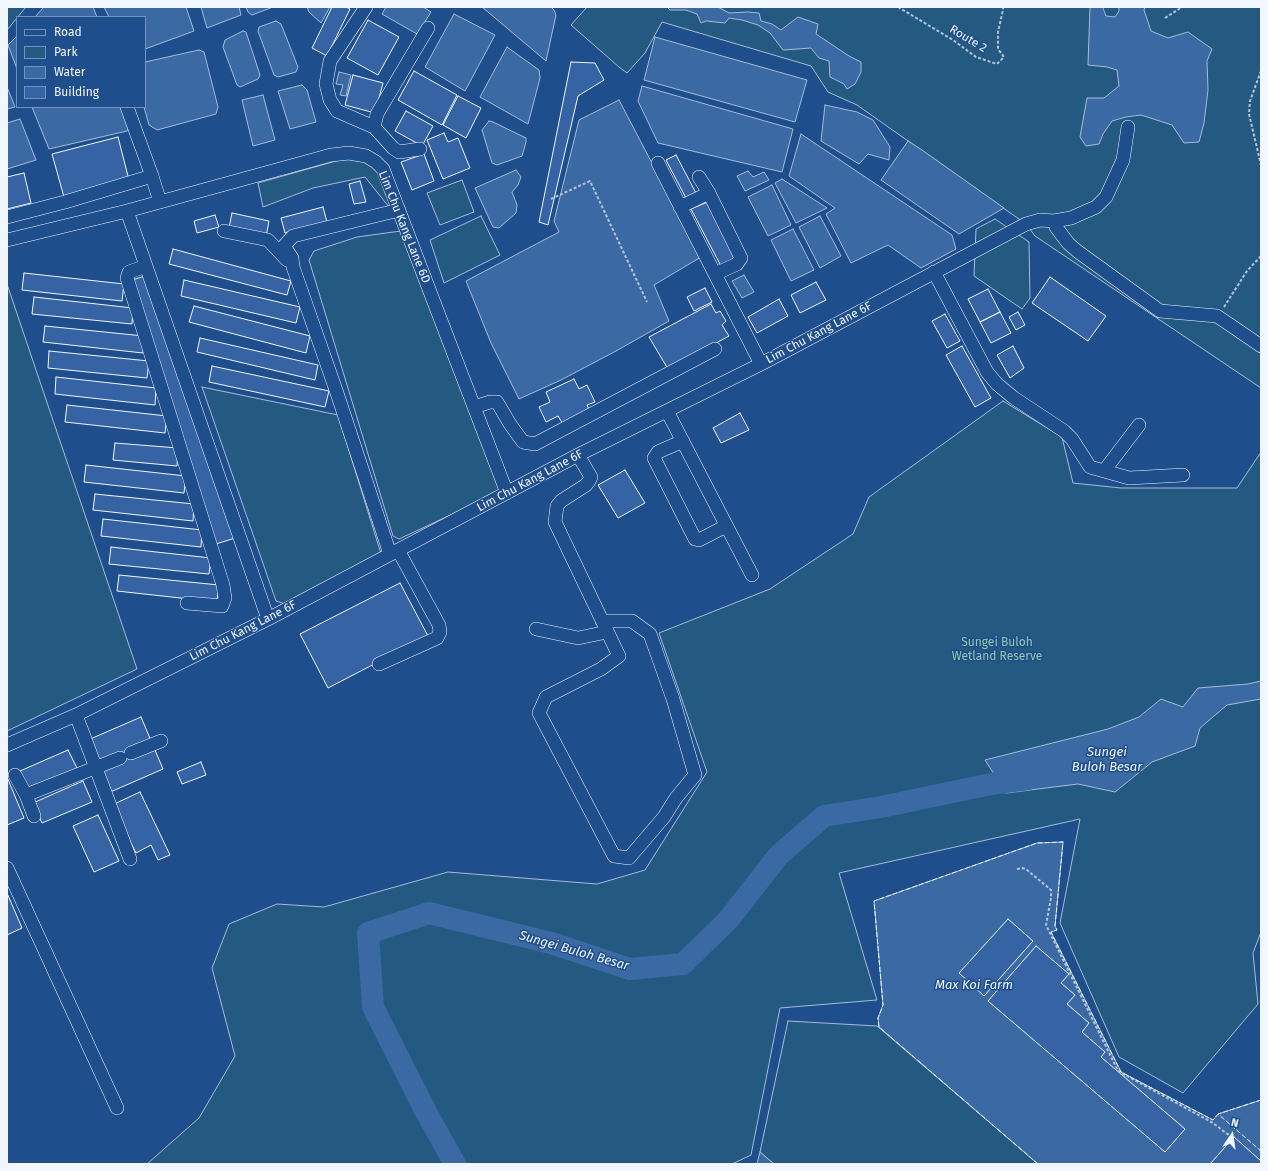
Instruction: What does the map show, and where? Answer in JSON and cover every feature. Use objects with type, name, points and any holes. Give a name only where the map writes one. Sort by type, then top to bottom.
[{"type":"street","points":[[366,7],[330,61],[326,84],[330,100],[337,111],[374,127],[393,148],[399,152],[420,149]]},
{"type":"street","points":[[374,127],[377,114],[428,28]]},
{"type":"street","points":[[127,108],[160,202]]},
{"type":"street","name":"Lim Chu Kang Lane 6F","points":[[7,745],[76,715],[268,619],[578,455],[761,364],[1026,224],[1040,220],[1054,221],[1071,218],[1096,207],[1106,197],[1123,160],[1128,127]]},
{"type":"street","points":[[383,169],[393,148]]},
{"type":"street","name":"Lim Chu Kang Lane 6D","points":[[7,240],[127,211],[331,155],[349,153],[366,156],[376,162],[383,169],[507,493]]},
{"type":"street","points":[[658,163],[761,364]]},
{"type":"street","points":[[7,217],[65,202],[152,176]]},
{"type":"street","points":[[699,177],[709,193],[741,258],[737,264],[715,274]]},
{"type":"street","points":[[680,207],[709,193]]},
{"type":"street","points":[[379,664],[437,638],[440,632],[439,625],[394,552],[293,267],[292,258],[284,246],[293,236],[399,210]]},
{"type":"street","points":[[127,211],[268,619]]},
{"type":"street","points":[[1054,221],[1056,227],[1068,243],[1077,251],[1160,310],[1217,316],[1261,346]]},
{"type":"street","points":[[224,230],[268,240],[293,267]]},
{"type":"street","points":[[146,266],[129,272],[127,278],[223,585],[225,598],[222,606],[187,603]]},
{"type":"street","points":[[934,272],[987,372],[996,384],[1014,398],[1064,431],[1072,439],[1090,467],[1129,478],[1183,475]]},
{"type":"street","points":[[474,407],[490,402],[497,402],[523,442],[535,444],[715,349]]},
{"type":"street","points":[[667,411],[752,575]]},
{"type":"street","points":[[1104,471],[1139,425]]},
{"type":"street","points":[[683,441],[658,452],[654,458],[695,540],[699,540],[726,526]]},
{"type":"street","points":[[536,629],[578,638],[605,626],[632,621],[650,634],[673,699],[695,775],[676,798],[664,817],[629,858],[614,856],[539,714],[546,697],[601,669],[619,656],[605,626],[555,522],[557,506],[561,500],[589,481],[591,477],[578,455]]},
{"type":"street","points":[[76,715],[130,859]]},
{"type":"street","points":[[26,795],[161,741]]},
{"type":"street","points":[[15,775],[26,795],[34,816]]},
{"type":"street","points":[[7,868],[117,1108]]},
{"type":"path","name":"Route 2","points":[[898,7],[953,40],[976,57],[997,64],[1004,57],[998,49],[998,32],[1004,10],[1003,7]]},
{"type":"path","points":[[1165,18],[1182,7]]},
{"type":"path","points":[[1261,71],[1250,101],[1249,114],[1261,165]]},
{"type":"path","points":[[551,199],[590,181],[647,302]]},
{"type":"path","points":[[1217,316],[1247,271],[1261,256]]},
{"type":"path","points":[[1017,869],[1026,869],[1050,890],[1051,898],[1046,925],[1118,1071],[1213,1123],[1230,1136]]},
{"type":"green space","points":[[7,7],[26,7],[19,16],[16,16],[16,19],[7,30]]},
{"type":"green space","points":[[587,7],[1261,7],[1261,388],[1035,236],[1026,224],[857,105],[828,92],[811,66],[662,22],[645,53],[627,73],[571,25]]},
{"type":"green space","points":[[350,157],[371,161],[396,203],[389,207],[365,177],[313,188],[263,207],[258,183]]},
{"type":"green space","points":[[462,180],[474,212],[440,225],[427,193]]},
{"type":"green space","points":[[481,216],[500,255],[444,283],[430,240]]},
{"type":"green space","points":[[995,219],[1029,242],[1030,298],[1022,309],[974,276],[976,229]]},
{"type":"green space","points":[[401,231],[500,486],[498,493],[399,539],[393,536],[309,260],[314,251],[357,237]]},
{"type":"green space","points":[[7,284],[137,669],[7,731]]},
{"type":"green space","points":[[202,387],[338,415],[382,557],[285,604],[276,601]]},
{"type":"green space","name":"Sungei Buloh Wetland Reserve","points":[[1003,401],[1062,437],[1073,483],[1121,488],[1237,488],[1261,452],[1261,932],[1253,953],[1258,1004],[1183,1093],[1119,1057],[1060,923],[1080,819],[839,873],[877,1000],[780,1008],[751,1155],[732,1164],[147,1164],[199,1118],[235,1056],[212,968],[229,924],[277,904],[324,907],[448,872],[597,884],[645,870],[707,772],[659,633],[770,589],[853,534],[869,497]]},
{"type":"green space","points":[[788,1021],[877,1026],[1038,1164],[774,1164],[760,1152]]},
{"type":"water","points":[[44,7],[93,7],[97,16],[36,16]]},
{"type":"water","points":[[104,7],[186,7],[194,31],[146,49],[146,16],[108,16]]},
{"type":"water","points":[[201,7],[239,7],[241,15],[207,28]]},
{"type":"water","points":[[246,7],[273,7],[252,15],[248,12]]},
{"type":"water","points":[[307,7],[330,7],[321,23],[309,12]]},
{"type":"water","points":[[386,7],[423,7],[431,12],[417,34],[382,14]]},
{"type":"water","points":[[482,7],[551,7],[556,15],[546,61]]},
{"type":"water","points":[[667,7],[718,7],[729,13],[759,13],[761,21],[772,24],[781,30],[798,17],[818,24],[816,34],[849,56],[861,62],[861,72],[855,84],[847,89],[844,84],[830,77],[829,61],[819,58],[811,48],[783,50],[770,33],[758,25],[729,18],[725,23],[706,21],[701,23],[697,14],[686,10],[670,10]]},
{"type":"water","points":[[1090,7],[1104,7],[1106,16],[1115,17],[1119,11],[1119,7],[1145,7],[1144,10],[1151,31],[1168,38],[1188,32],[1212,49],[1207,61],[1208,90],[1204,123],[1199,142],[1184,143],[1172,125],[1141,115],[1112,121],[1103,134],[1099,144],[1086,146],[1080,137],[1087,98],[1104,98],[1119,86],[1117,70],[1107,67],[1088,65]]},
{"type":"water","points":[[454,14],[495,35],[465,91],[425,67]]},
{"type":"water","points":[[276,21],[281,24],[298,67],[296,72],[278,77],[274,75],[258,31],[259,27]]},
{"type":"water","points":[[243,31],[246,32],[260,75],[258,79],[240,87],[237,85],[223,47],[225,40]]},
{"type":"water","points":[[16,37],[16,66],[8,45]]},
{"type":"water","points":[[655,37],[807,80],[795,122],[644,80]]},
{"type":"water","points":[[507,47],[539,70],[540,78],[528,124],[480,97]]},
{"type":"water","points":[[199,50],[204,52],[218,107],[216,114],[157,130],[149,125],[144,108],[146,108],[146,62]]},
{"type":"water","points":[[339,72],[351,75],[346,96],[340,95],[343,85],[336,84]]},
{"type":"water","points":[[302,85],[307,90],[316,122],[290,129],[278,91]]},
{"type":"water","points":[[642,86],[793,129],[782,172],[658,143],[638,101]]},
{"type":"water","points":[[7,87],[15,107],[7,109]]},
{"type":"water","points":[[263,95],[275,140],[253,146],[242,100]]},
{"type":"water","points":[[619,100],[701,257],[654,285],[669,321],[561,380],[519,399],[491,343],[466,281],[559,232],[554,221],[579,120]]},
{"type":"water","points":[[825,105],[857,112],[873,120],[890,147],[889,160],[868,154],[859,164],[821,141]]},
{"type":"water","points":[[32,108],[131,108],[135,117],[127,131],[49,149]]},
{"type":"water","points":[[20,119],[36,160],[7,169],[7,123]]},
{"type":"water","points":[[489,121],[526,138],[522,156],[497,165],[492,163],[482,130]]},
{"type":"water","points":[[801,134],[952,235],[956,249],[921,268],[888,245],[851,263],[826,214],[835,208],[789,176]]},
{"type":"water","points":[[908,141],[1004,208],[959,234],[881,180]]},
{"type":"water","points":[[516,170],[521,177],[518,185],[512,192],[517,205],[516,213],[499,228],[493,227],[475,188]]},
{"type":"water","points":[[748,171],[753,177],[764,172],[769,180],[745,191],[737,176]]},
{"type":"water","points":[[782,179],[827,208],[796,223],[775,183]]},
{"type":"water","points":[[772,185],[791,225],[768,236],[748,197]]},
{"type":"water","points":[[820,216],[841,256],[820,268],[799,227]]},
{"type":"water","points":[[793,229],[814,270],[791,281],[771,240]]},
{"type":"water","points":[[744,275],[754,292],[742,298],[732,281]]},
{"type":"water","name":"Sungei Buloh Besar","points":[[1261,681],[1261,699],[1227,705],[1200,728],[1195,746],[1152,762],[1115,792],[1078,784],[1006,793],[985,760],[1108,729],[1139,717],[1161,699],[1183,707],[1198,688],[1248,684]]},
{"type":"water","name":"Max Koi Farm","points":[[1063,842],[1055,926],[1057,930],[1051,932],[1121,1072],[1213,1120],[1218,1114],[1261,1100],[1261,1164],[1038,1164],[879,1027],[878,1018],[883,1005],[874,901],[1037,843]]},
{"type":"water","points":[[760,1152],[774,1164],[757,1164]]},
{"type":"building","points":[[332,7],[346,7],[350,9],[327,56],[312,48]]},
{"type":"building","points":[[368,20],[399,37],[378,75],[347,58]]},
{"type":"building","points":[[571,62],[595,63],[604,80],[578,96],[548,225],[539,222]]},
{"type":"building","points":[[414,71],[457,95],[442,125],[398,100]]},
{"type":"building","points":[[353,75],[383,83],[375,113],[345,105]]},
{"type":"building","points":[[458,96],[481,108],[466,138],[443,125]]},
{"type":"building","points":[[406,111],[433,126],[422,146],[395,131]]},
{"type":"building","points":[[444,133],[448,142],[458,138],[470,168],[443,179],[427,140]]},
{"type":"building","points":[[118,137],[129,180],[64,197],[52,154]]},
{"type":"building","points":[[424,154],[434,181],[412,190],[401,162]]},
{"type":"building","points":[[676,155],[697,195],[687,200],[666,160]]},
{"type":"building","points":[[24,173],[31,203],[7,209],[7,177]]},
{"type":"building","points":[[360,181],[366,202],[354,204],[349,184]]},
{"type":"building","points":[[710,201],[739,257],[721,266],[691,209]]},
{"type":"building","points":[[323,207],[327,222],[285,233],[281,218]]},
{"type":"building","points":[[232,213],[269,221],[266,237],[229,228]]},
{"type":"building","points":[[215,215],[219,227],[197,233],[194,221]]},
{"type":"building","points":[[173,249],[291,281],[287,295],[169,264]]},
{"type":"building","points":[[24,273],[124,284],[122,301],[22,290]]},
{"type":"building","points":[[148,275],[235,538],[216,544],[129,281]]},
{"type":"building","points":[[1050,277],[1106,316],[1088,341],[1032,303]]},
{"type":"building","points":[[184,280],[300,307],[296,323],[181,296]]},
{"type":"building","points":[[816,282],[826,300],[800,313],[791,295]]},
{"type":"building","points":[[705,288],[712,302],[694,311],[687,297]]},
{"type":"building","points":[[988,289],[1000,312],[980,322],[968,299]]},
{"type":"building","points":[[34,297],[133,308],[132,324],[32,314]]},
{"type":"building","points":[[779,299],[788,316],[757,333],[748,317]]},
{"type":"building","points":[[711,304],[716,313],[720,311],[726,321],[722,325],[729,336],[668,369],[649,337]]},
{"type":"building","points":[[194,306],[310,336],[306,353],[189,322]]},
{"type":"building","points":[[1000,312],[1011,333],[991,343],[980,322]]},
{"type":"building","points":[[1018,312],[1025,325],[1016,330],[1009,317]]},
{"type":"building","points":[[945,314],[960,341],[947,348],[932,321]]},
{"type":"building","points":[[45,326],[144,336],[143,353],[43,342]]},
{"type":"building","points":[[200,338],[318,365],[315,380],[197,352]]},
{"type":"building","points":[[962,346],[991,398],[975,407],[946,355]]},
{"type":"building","points":[[1013,346],[1024,368],[1010,378],[997,355]]},
{"type":"building","points":[[49,351],[149,361],[147,378],[48,368]]},
{"type":"building","points":[[212,366],[329,391],[325,407],[209,382]]},
{"type":"building","points":[[56,377],[156,388],[155,405],[55,394]]},
{"type":"building","points":[[574,379],[579,389],[587,385],[595,402],[587,405],[591,414],[564,426],[558,416],[546,422],[539,407],[550,402],[546,392]]},
{"type":"building","points":[[67,405],[167,416],[165,433],[65,422]]},
{"type":"building","points":[[740,413],[749,430],[721,443],[713,428]]},
{"type":"building","points":[[115,443],[178,448],[177,466],[113,460]]},
{"type":"building","points":[[86,465],[186,476],[184,493],[84,482]]},
{"type":"building","points":[[625,470],[645,503],[618,518],[598,485]]},
{"type":"building","points":[[95,494],[194,504],[193,521],[93,510]]},
{"type":"building","points":[[103,519],[202,530],[201,547],[101,536]]},
{"type":"building","points":[[111,547],[211,558],[209,574],[109,564]]},
{"type":"building","points":[[119,575],[219,585],[217,602],[117,591]]},
{"type":"building","points":[[400,583],[428,636],[328,688],[300,634]]},
{"type":"building","points":[[141,717],[163,769],[108,793],[99,773],[88,740]]},
{"type":"building","points":[[68,750],[78,770],[29,792],[20,771]]},
{"type":"building","points":[[201,762],[206,775],[182,784],[177,772]]},
{"type":"building","points":[[7,777],[24,818],[7,825]]},
{"type":"building","points":[[83,781],[92,802],[42,823],[33,803]]},
{"type":"building","points":[[140,792],[170,855],[158,860],[151,845],[136,853],[112,805]]},
{"type":"building","points":[[98,815],[119,861],[94,872],[73,826]]},
{"type":"building","points":[[7,893],[22,928],[7,935]]},
{"type":"building","points":[[1008,919],[1033,941],[984,996],[959,973]]},
{"type":"building","points":[[1036,946],[1069,974],[1061,983],[1075,995],[1067,1004],[1089,1023],[1082,1032],[1105,1052],[1101,1057],[1185,1129],[1165,1152],[988,1001]]},
{"type":"building","points":[[1234,1137],[1261,1161],[1261,1164],[1210,1164]]},
{"type":"waterway","name":"Sungei Buloh Besar","points":[[455,1164],[426,1112],[373,1007],[368,933],[429,913],[551,943],[630,969],[683,964],[729,919],[778,856],[824,816],[881,807],[991,784],[1028,779]]},
{"type":"fence","points":[[1038,1164],[879,1027],[878,1018],[883,1005],[874,901],[1037,843],[1063,842],[1055,926],[1057,930],[1051,932],[1121,1072],[1213,1120],[1218,1114],[1261,1151]]},
{"type":"fence","points":[[1219,1115],[1218,1114],[1261,1100]]}]
